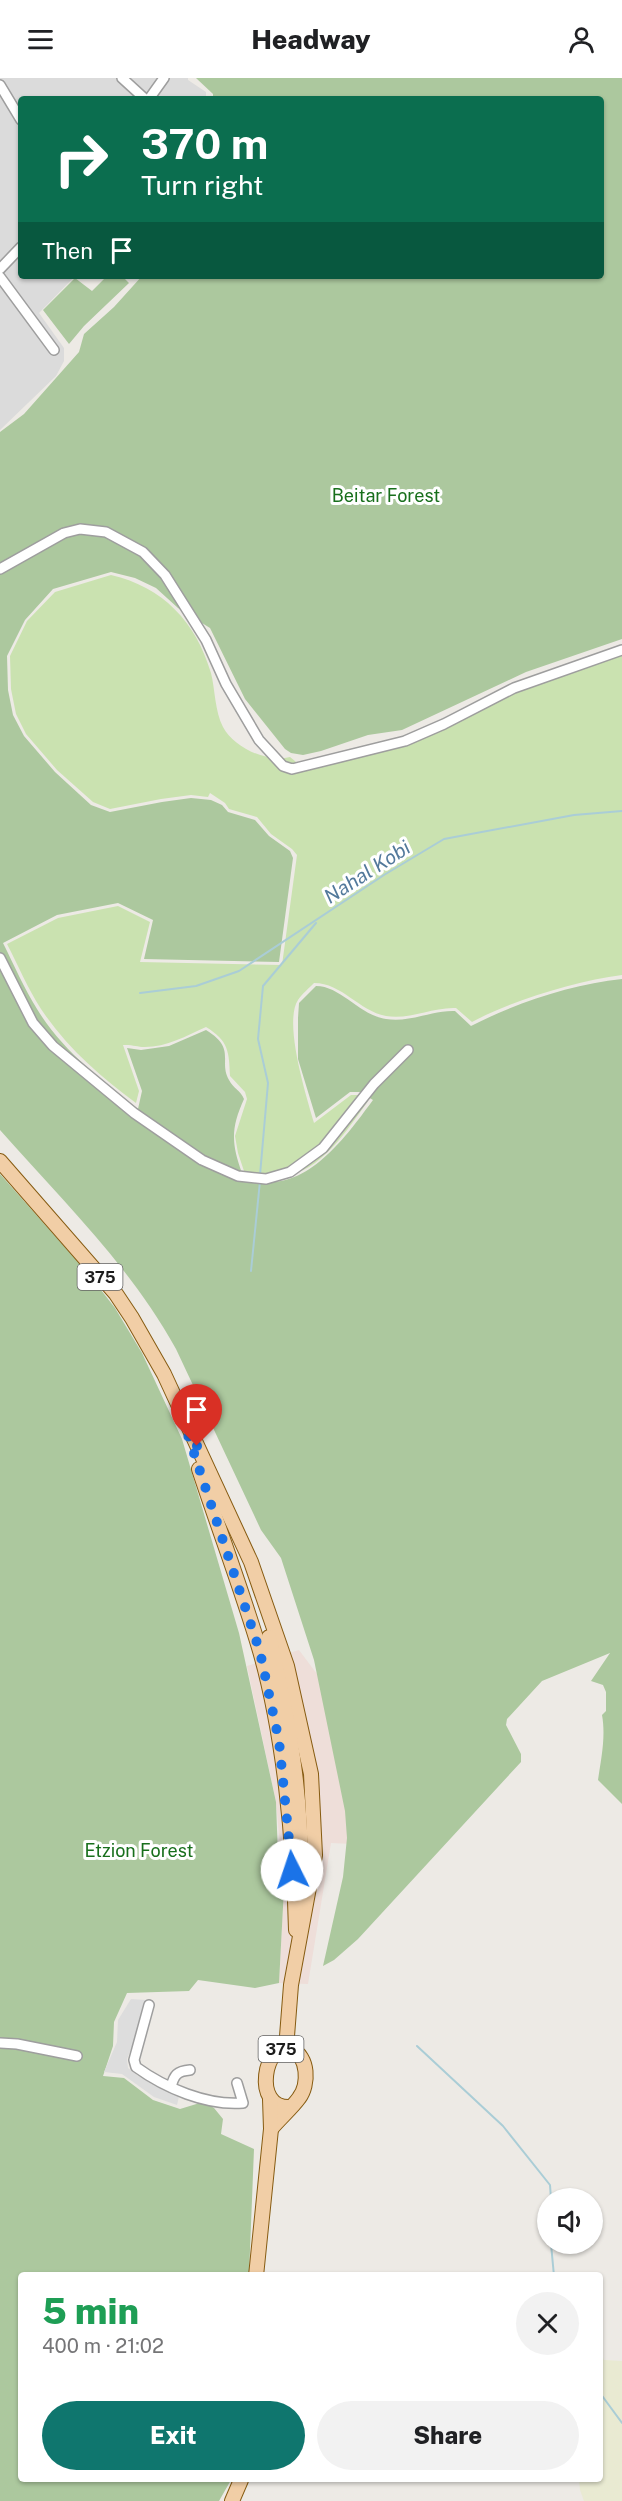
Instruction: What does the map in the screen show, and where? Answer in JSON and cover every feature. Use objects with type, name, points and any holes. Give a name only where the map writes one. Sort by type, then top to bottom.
[{"type":"main road","name":"375","points":[[0,1161],[116,1294],[158,1364],[251,1562],[291,1733],[302,1832],[302,1928],[291,1985],[286,2049]]},
{"type":"main road","points":[[179,1408],[262,1663],[279,1741],[290,1830],[296,1957]]},
{"type":"main road","name":"375","points":[[256,2272],[271,2129],[270,2099],[265,2086],[267,2067],[272,2055],[281,2049],[290,2048],[299,2055],[306,2066],[301,2097],[271,2129]]},
{"type":"main road","points":[[270,2099],[276,2105],[290,2107]]},
{"type":"main road","points":[[232,2501],[240,2482]]},
{"type":"street","points":[[122,78],[143,96]]},
{"type":"street","points":[[149,96],[164,78]]},
{"type":"street","points":[[0,85],[18,115]]},
{"type":"street","points":[[0,269],[18,250]]},
{"type":"street","points":[[0,277],[54,350]]},
{"type":"street","points":[[0,569],[64,533],[80,529],[106,532],[143,552],[165,574],[206,640],[226,684],[259,740],[283,766],[292,768],[405,741],[514,688],[622,650]]},
{"type":"street","points":[[0,958],[33,1023],[53,1046],[134,1113],[202,1160],[238,1176],[267,1179],[290,1172],[323,1148],[374,1084],[408,1050]]},
{"type":"street","points":[[149,2005],[134,2060],[136,2067],[156,2082],[229,2104],[243,2103],[237,2083]]},
{"type":"street","points":[[0,2043],[17,2044],[77,2056]]},
{"type":"street","points":[[171,2087],[173,2076],[181,2071],[190,2070]]},
{"type":"shaded area","points":[[0,78],[188,78],[206,92],[206,96],[18,96],[18,279],[72,279],[39,313],[64,348],[64,361],[56,376],[0,430]]},
{"type":"shaded area","points":[[299,1650],[326,1686],[352,1844],[331,1843],[308,1984],[279,1983],[284,1888],[276,1802],[247,1666]]},
{"type":"shaded area","points":[[131,1999],[146,2000],[142,2021],[127,2059],[128,2068],[138,2076],[180,2092],[177,2105],[154,2097],[122,2074],[104,2072],[117,2042],[118,2020]]},
{"type":"green space","name":"Beitar Forest","points":[[196,78],[622,78],[622,639],[526,672],[402,730],[368,735],[303,755],[291,753],[285,749],[245,699],[210,628],[178,608],[156,588],[135,578],[111,572],[53,589],[25,620],[7,656],[8,690],[13,715],[24,736],[55,772],[91,805],[110,812],[191,798],[211,800],[222,805],[228,812],[255,820],[269,836],[290,851],[293,858],[279,962],[144,959],[153,920],[118,903],[57,915],[3,943],[32,1001],[58,1038],[96,1075],[138,1109],[142,1091],[127,1048],[141,1050],[169,1046],[206,1030],[215,1037],[224,1049],[225,1067],[229,1080],[244,1099],[234,1136],[242,1173],[269,1182],[285,1180],[301,1174],[316,1165],[342,1140],[373,1100],[360,1092],[350,1092],[316,1118],[298,1059],[298,1018],[299,1003],[316,986],[334,991],[367,1012],[386,1019],[404,1019],[455,1011],[471,1026],[507,1010],[564,990],[622,979],[622,1804],[598,1780],[603,1740],[602,1715],[606,1711],[606,1692],[603,1685],[591,1681],[610,1653],[542,1681],[507,1719],[506,1725],[521,1754],[521,1762],[358,1939],[334,1960],[323,1966],[343,1877],[347,1838],[345,1811],[314,1660],[281,1558],[261,1530],[176,1349],[158,1319],[117,1262],[0,1130],[0,432],[24,414],[79,352],[84,334],[114,307],[139,279],[604,279],[604,96],[213,96]]},
{"type":"green space","points":[[74,279],[92,291],[104,279],[125,279],[129,283],[84,326],[69,344],[43,310]]},
{"type":"green space","points":[[111,575],[146,588],[162,598],[186,623],[205,655],[211,673],[218,714],[228,735],[252,752],[272,758],[290,757],[301,766],[371,752],[533,683],[622,653],[622,975],[545,992],[506,1006],[472,1022],[456,1008],[404,1016],[386,1016],[367,1009],[333,987],[314,983],[298,1000],[293,1025],[298,1061],[314,1123],[351,1095],[359,1095],[368,1101],[332,1148],[309,1167],[296,1173],[283,1176],[245,1174],[235,1136],[247,1099],[245,1092],[230,1076],[228,1054],[223,1042],[206,1027],[159,1046],[123,1045],[139,1091],[136,1103],[123,1093],[85,1061],[51,1023],[32,993],[7,944],[58,918],[118,906],[150,922],[140,962],[282,965],[297,855],[271,834],[257,817],[229,809],[225,803],[210,793],[208,797],[191,795],[110,809],[93,802],[57,770],[26,734],[16,714],[11,689],[10,656],[27,621],[55,592]]},
{"type":"green space","name":"Etzion Forest","points":[[0,1174],[87,1272],[115,1308],[142,1353],[182,1439],[239,1633],[276,1802],[278,1857],[284,1888],[279,1983],[255,1988],[198,1980],[189,1991],[127,1993],[114,2022],[113,2046],[103,2076],[124,2078],[153,2100],[180,2109],[203,2102],[214,2108],[223,2119],[221,2134],[254,2149],[249,2272],[18,2272],[18,2482],[230,2482],[219,2501],[0,2501]]},
{"type":"green space","points":[[603,2358],[604,2360],[622,2361],[622,2501],[584,2501],[579,2482],[603,2482]]},
{"type":"waterway","name":"Nahal Kobi","points":[[140,993],[196,986],[239,971],[384,875],[444,839],[574,815],[622,811]]},
{"type":"waterway","points":[[260,1175],[268,1083],[258,1039],[263,986],[316,923]]},
{"type":"waterway","points":[[251,1271],[260,1181]]},
{"type":"waterway","points":[[417,2046],[503,2126],[550,2188]]},
{"type":"waterway","points":[[552,2254],[554,2272]]},
{"type":"waterway","points":[[603,2397],[622,2423]]},
{"type":"route","points":[[197,1446],[179,1408],[260,1652],[279,1741],[290,1830],[292,1870]]}]
